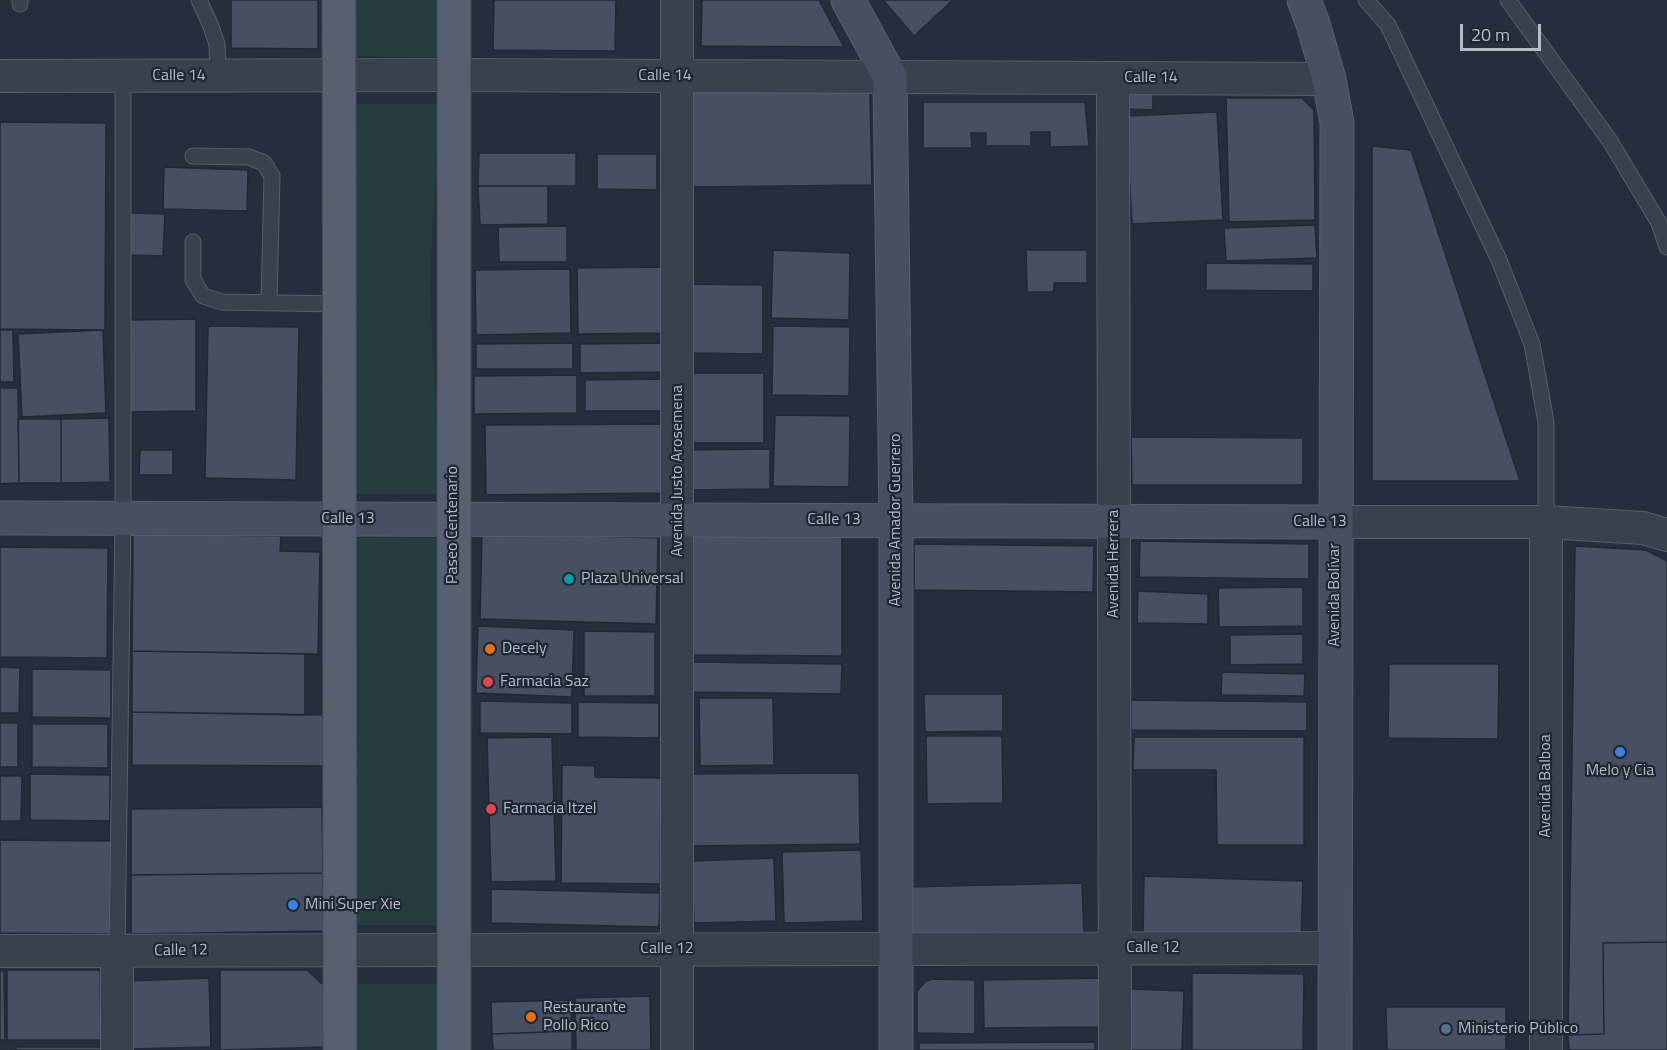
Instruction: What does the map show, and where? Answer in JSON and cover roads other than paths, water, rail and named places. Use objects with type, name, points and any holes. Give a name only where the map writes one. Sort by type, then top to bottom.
[{"type":"main road","points":[[339,0],[340,1050]]},
{"type":"main road","name":"Paseo Centenario","points":[[454,0],[454,1050]]},
{"type":"main road","name":"Avenida Amador Guerrero","points":[[848,0],[890,77],[896,520],[896,1050]]},
{"type":"main road","name":"Avenida Bolívar","points":[[1304,0],[1329,79],[1337,123],[1335,1050]]},
{"type":"main road","name":"Calle 13","points":[[0,518],[1335,522]]},
{"type":"street","name":"Avenida Justo Arosemena","points":[[677,0],[677,1050]]},
{"type":"street","name":"Calle 14","points":[[0,76],[455,75],[1329,79]]},
{"type":"street","name":"Avenida Herrera","points":[[1113,78],[1115,1050]]},
{"type":"street","name":"Calle 13","points":[[1335,522],[1546,522],[1643,528],[1667,536]]},
{"type":"street","name":"Avenida Balboa","points":[[1546,522],[1546,1050]]},
{"type":"street","name":"Calle 12","points":[[0,951],[1335,948]]},
{"type":"street","points":[[117,952],[117,1050]]},
{"type":"lane","points":[[199,0],[217,44],[218,76]]},
{"type":"lane","points":[[1366,0],[1388,25],[1499,260],[1532,344],[1546,422],[1546,522]]},
{"type":"lane","points":[[1508,0],[1610,141],[1659,223],[1667,247]]},
{"type":"lane","points":[[117,952],[123,518],[123,76]]},
{"type":"lane","points":[[193,156],[249,157],[264,163],[272,176],[269,303]]},
{"type":"lane","points":[[193,242],[193,280],[203,296],[222,302],[339,304]]},
{"type":"place","name":"Plaza Universal","points":[[569,579]]},
{"type":"place","name":"Decely","points":[[490,649]]},
{"type":"place","name":"Farmacia Saz","points":[[488,682]]},
{"type":"place","name":"Melo y Cia","points":[[1620,752]]},
{"type":"place","name":"Farmacia Itzel","points":[[491,809]]},
{"type":"place","name":"Mini Super Xie","points":[[293,905]]},
{"type":"place","name":"Restaurante Pollo Rico","points":[[531,1017]]},
{"type":"place","name":"Ministerio Público","points":[[1446,1029]]}]
